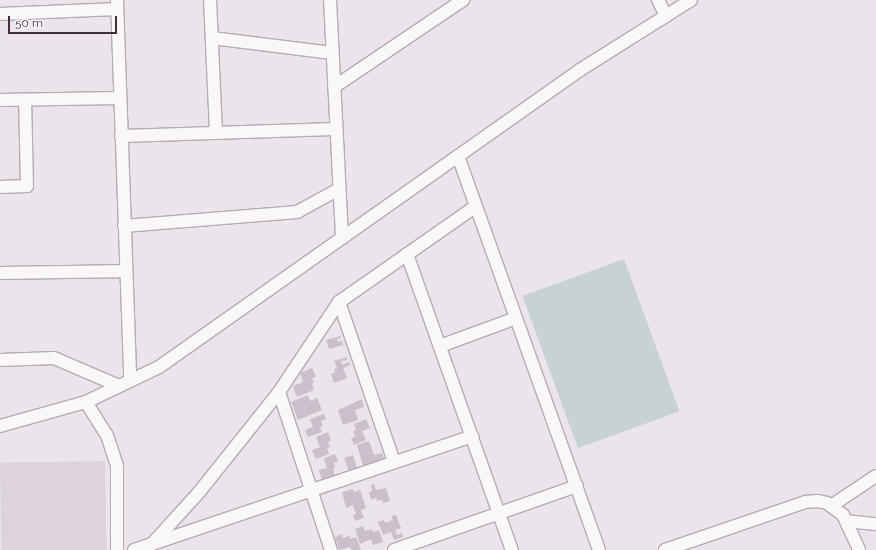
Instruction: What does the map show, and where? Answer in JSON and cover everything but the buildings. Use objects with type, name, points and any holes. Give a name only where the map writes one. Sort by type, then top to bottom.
[{"type":"street","points":[[210,0],[216,133]]},
{"type":"street","points":[[330,0],[342,238]]},
{"type":"street","points":[[334,87],[463,0]]},
{"type":"street","points":[[658,0],[666,16]]},
{"type":"street","points":[[0,426],[86,402],[159,367],[580,70],[691,0]]},
{"type":"street","points":[[0,14],[117,5],[126,271],[124,383]]},
{"type":"street","points":[[212,38],[332,53]]},
{"type":"street","points":[[0,100],[120,98]]},
{"type":"street","points":[[0,187],[27,186],[25,100]]},
{"type":"street","points":[[121,136],[336,129]]},
{"type":"street","points":[[458,156],[599,550]]},
{"type":"street","points":[[124,226],[297,212],[339,189]]},
{"type":"street","points":[[152,544],[200,491],[279,392],[339,302],[476,206]]},
{"type":"street","points":[[407,254],[512,550]]},
{"type":"street","points":[[0,273],[126,271]]},
{"type":"street","points":[[339,302],[394,462]]},
{"type":"street","points":[[440,346],[516,318]]},
{"type":"street","points":[[0,360],[54,358],[124,383]]},
{"type":"street","points":[[279,392],[332,550]]},
{"type":"street","points":[[86,402],[107,435],[117,466],[117,550]]},
{"type":"street","points":[[134,550],[472,436]]},
{"type":"street","points":[[831,506],[876,476]]},
{"type":"street","points":[[394,550],[577,486]]},
{"type":"street","points":[[673,549],[805,502],[817,501],[831,506],[843,515],[859,550]]},
{"type":"street","points":[[846,521],[876,524]]},
{"type":"shaded area","points":[[624,259],[679,411],[578,448],[523,296]]},
{"type":"shaded area","points":[[105,461],[107,550],[2,550],[0,463]]}]
